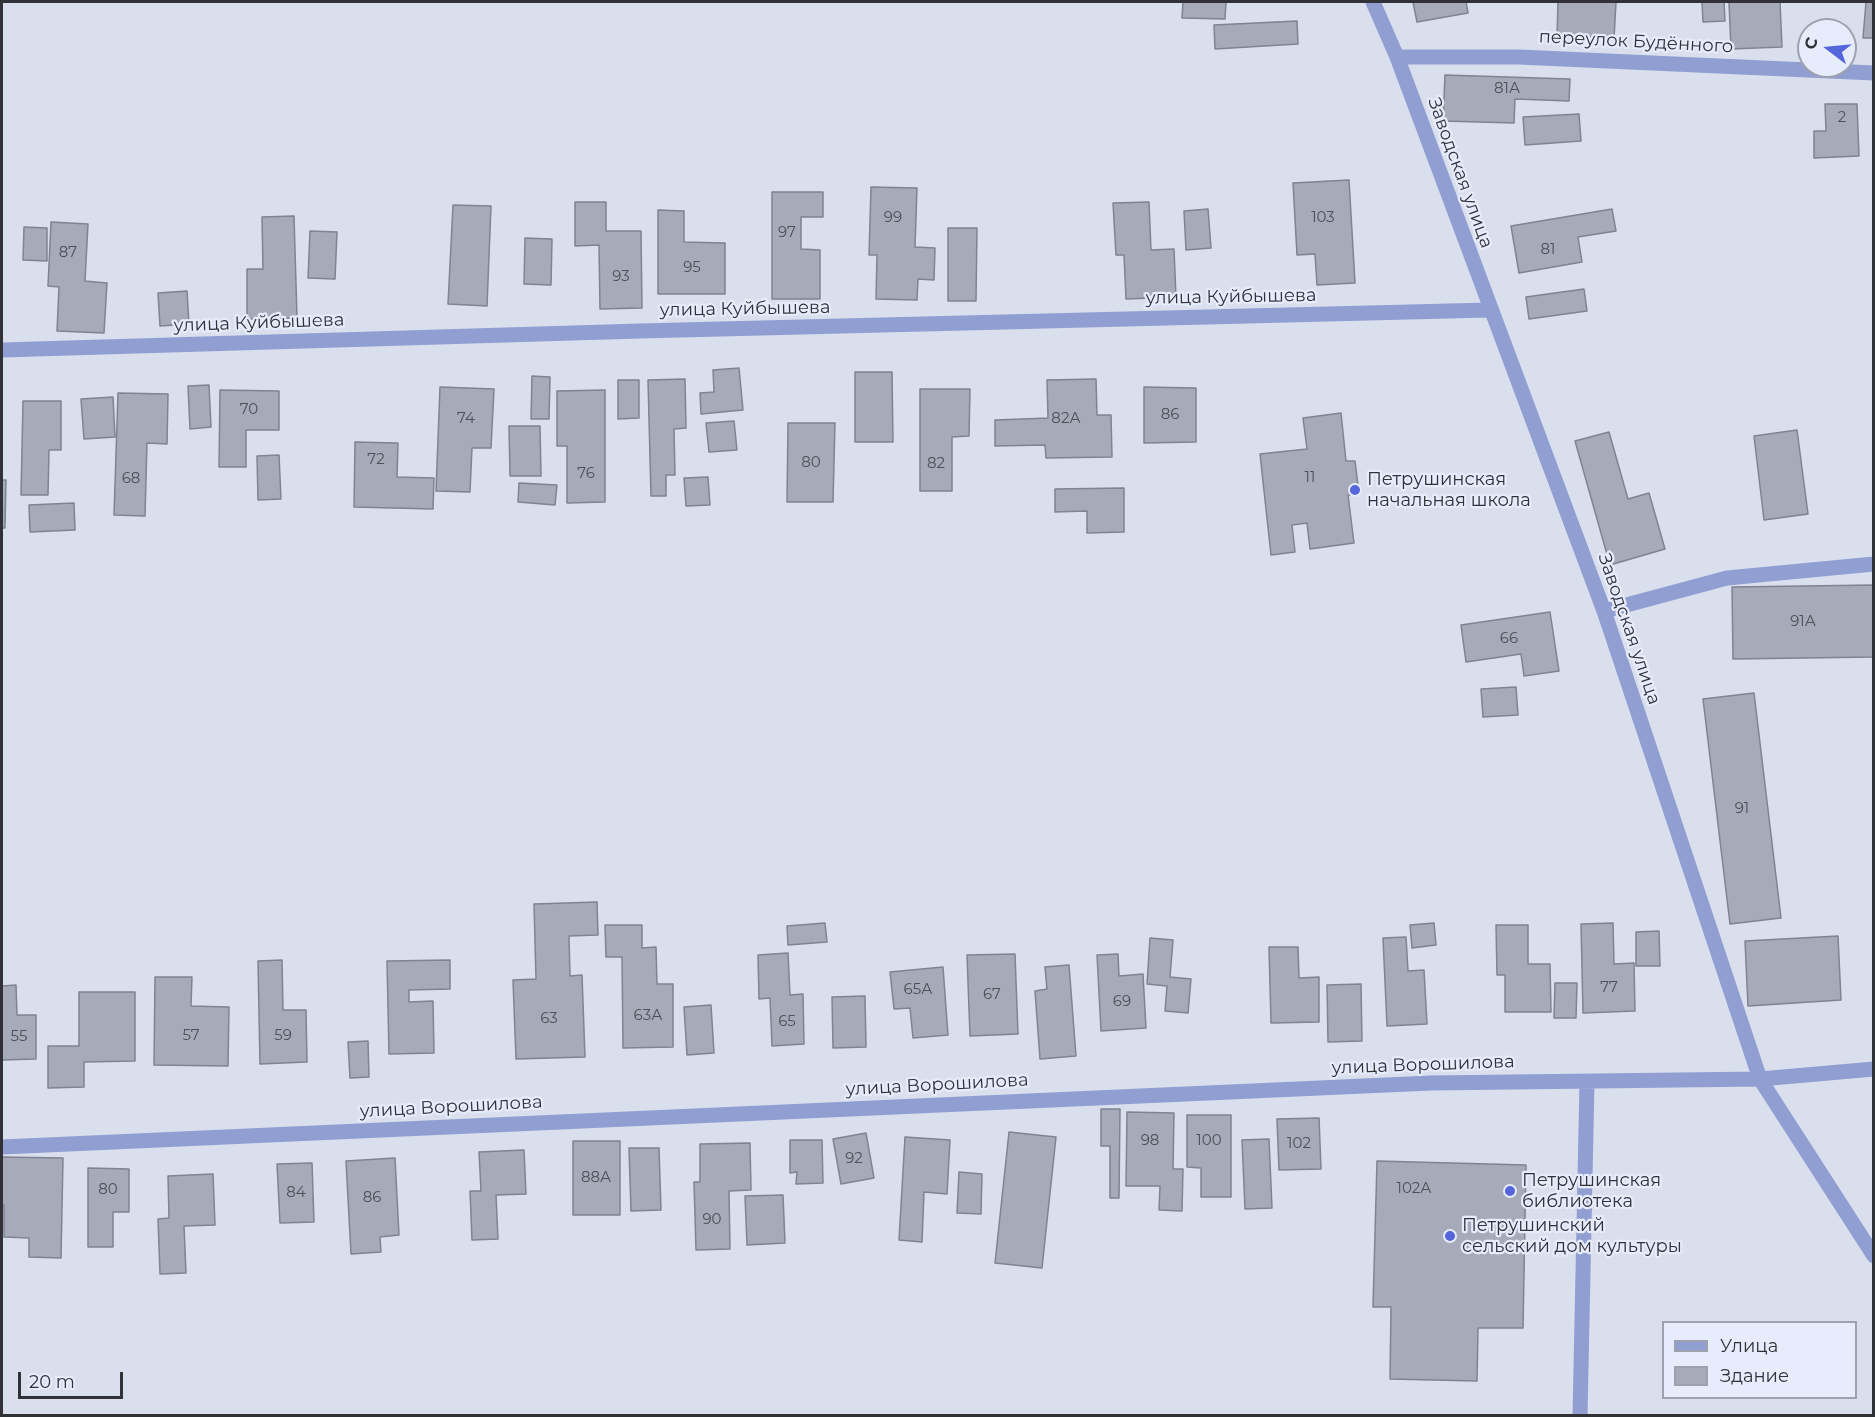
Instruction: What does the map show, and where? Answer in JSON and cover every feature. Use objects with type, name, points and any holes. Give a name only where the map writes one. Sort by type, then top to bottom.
[{"type":"street","name":"Заводская улица","points":[[1373,2],[1397,57],[1604,611],[1760,1079],[1874,1256]]},
{"type":"street","name":"переулок Будённого","points":[[1397,57],[1519,57],[1874,73]]},
{"type":"street","name":"улица Куйбышева","points":[[2,350],[628,331],[1490,310]]},
{"type":"street","points":[[1604,611],[1727,578],[1874,564]]},
{"type":"street","name":"улица Ворошилова","points":[[2,1147],[1419,1083],[1760,1079],[1874,1069]]},
{"type":"street","points":[[1580,1416],[1587,1082]]},
{"type":"building","points":[[1183,2],[1226,2],[1225,19],[1182,18]]},
{"type":"building","points":[[1413,2],[1466,2],[1468,13],[1417,22]]},
{"type":"building","points":[[1558,2],[1616,2],[1614,39],[1557,36]]},
{"type":"building","points":[[1702,2],[1724,2],[1725,21],[1703,22]]},
{"type":"building","points":[[1729,2],[1780,2],[1782,47],[1731,49]]},
{"type":"building","points":[[1866,2],[1874,2],[1874,38],[1863,38]]},
{"type":"building","points":[[1297,21],[1298,44],[1215,49],[1214,25]]},
{"type":"building","points":[[1445,75],[1570,79],[1569,101],[1515,99],[1514,123],[1443,121]]},
{"type":"building","points":[[1825,104],[1857,104],[1859,156],[1814,158],[1814,131],[1826,131]]},
{"type":"building","points":[[1579,114],[1581,141],[1525,145],[1523,117]]},
{"type":"building","points":[[1349,180],[1355,283],[1317,285],[1315,254],[1297,255],[1293,183]]},
{"type":"building","points":[[871,187],[917,188],[915,247],[935,248],[934,280],[918,279],[917,300],[876,299],[877,255],[869,255]]},
{"type":"building","points":[[772,192],[823,192],[823,217],[801,217],[801,249],[820,250],[820,299],[772,299]]},
{"type":"building","points":[[575,202],[606,202],[606,231],[641,231],[642,308],[600,309],[599,245],[575,246]]},
{"type":"building","points":[[1149,202],[1151,250],[1174,249],[1176,297],[1126,299],[1124,255],[1116,255],[1113,203]]},
{"type":"building","points":[[453,205],[491,206],[487,306],[448,304]]},
{"type":"building","points":[[1208,209],[1211,248],[1186,250],[1184,211]]},
{"type":"building","points":[[1612,209],[1616,231],[1578,237],[1582,262],[1519,273],[1511,226]]},
{"type":"building","points":[[658,210],[684,211],[684,242],[725,243],[725,294],[658,294]]},
{"type":"building","points":[[294,216],[297,318],[247,319],[247,269],[263,269],[262,217]]},
{"type":"building","points":[[51,222],[88,224],[85,281],[107,283],[104,333],[57,331],[59,287],[48,286]]},
{"type":"building","points":[[24,227],[47,228],[47,261],[23,260]]},
{"type":"building","points":[[948,228],[977,228],[976,301],[948,301]]},
{"type":"building","points":[[310,231],[337,232],[335,279],[308,278]]},
{"type":"building","points":[[525,238],[552,239],[551,285],[524,284]]},
{"type":"building","points":[[1584,289],[1587,311],[1529,319],[1526,297]]},
{"type":"building","points":[[187,291],[189,324],[160,326],[158,293]]},
{"type":"building","points":[[739,368],[743,410],[701,414],[700,393],[714,392],[713,370]]},
{"type":"building","points":[[855,372],[892,372],[893,442],[855,442]]},
{"type":"building","points":[[532,376],[550,377],[549,419],[531,419]]},
{"type":"building","points":[[685,379],[686,428],[674,429],[675,475],[666,475],[666,496],[651,496],[648,380]]},
{"type":"building","points":[[1096,379],[1097,415],[1111,415],[1112,457],[1046,458],[1045,445],[995,446],[995,420],[1048,418],[1047,380]]},
{"type":"building","points":[[618,380],[639,380],[639,418],[618,419]]},
{"type":"building","points":[[209,385],[211,427],[190,429],[188,386]]},
{"type":"building","points":[[440,387],[494,389],[491,448],[472,448],[470,492],[436,491]]},
{"type":"building","points":[[1144,387],[1196,388],[1196,442],[1144,443]]},
{"type":"building","points":[[920,389],[970,389],[969,436],[952,437],[952,491],[920,491]]},
{"type":"building","points":[[220,390],[279,391],[279,430],[246,430],[246,467],[219,467]]},
{"type":"building","points":[[605,390],[605,502],[567,503],[567,446],[557,446],[557,391]]},
{"type":"building","points":[[118,393],[168,394],[167,444],[147,443],[145,516],[114,515]]},
{"type":"building","points":[[113,397],[115,437],[84,439],[81,399]]},
{"type":"building","points":[[23,401],[61,401],[61,450],[49,450],[48,495],[21,495]]},
{"type":"building","points":[[1341,413],[1346,461],[1355,461],[1359,494],[1348,495],[1354,543],[1310,549],[1307,523],[1292,525],[1295,552],[1271,555],[1260,454],[1307,449],[1303,418]]},
{"type":"building","points":[[734,421],[737,450],[709,452],[706,423]]},
{"type":"building","points":[[788,423],[835,423],[833,502],[787,502]]},
{"type":"building","points":[[509,426],[540,426],[541,476],[510,476]]},
{"type":"building","points":[[1797,430],[1808,514],[1764,520],[1754,436]]},
{"type":"building","points":[[1609,432],[1628,499],[1649,493],[1665,549],[1610,565],[1575,441]]},
{"type":"building","points":[[355,442],[398,443],[397,477],[434,478],[433,509],[354,507]]},
{"type":"building","points":[[279,455],[281,499],[258,500],[257,456]]},
{"type":"building","points":[[708,477],[710,505],[686,506],[684,478]]},
{"type":"building","points":[[2,480],[6,480],[5,528],[2,528]]},
{"type":"building","points":[[519,483],[557,485],[555,505],[518,502]]},
{"type":"building","points":[[1124,488],[1124,532],[1087,533],[1087,511],[1055,512],[1055,489]]},
{"type":"building","points":[[74,503],[75,530],[30,532],[29,505]]},
{"type":"building","points":[[1874,585],[1874,657],[1733,659],[1732,587]]},
{"type":"building","points":[[1550,612],[1559,671],[1524,676],[1521,654],[1466,662],[1461,625]]},
{"type":"building","points":[[1516,687],[1518,715],[1483,717],[1481,689]]},
{"type":"building","points":[[1754,693],[1781,918],[1730,924],[1703,699]]},
{"type":"building","points":[[597,902],[598,935],[569,936],[570,976],[582,975],[585,1057],[516,1059],[513,980],[536,979],[534,904]]},
{"type":"building","points":[[825,923],[827,942],[788,945],[787,926]]},
{"type":"building","points":[[1434,923],[1436,945],[1412,948],[1410,925]]},
{"type":"building","points":[[1613,923],[1614,964],[1634,963],[1635,1011],[1583,1013],[1581,924]]},
{"type":"building","points":[[605,925],[642,925],[642,948],[656,947],[657,984],[673,984],[673,1047],[623,1048],[622,957],[606,957]]},
{"type":"building","points":[[1496,925],[1528,925],[1528,964],[1550,964],[1551,1012],[1505,1012],[1505,975],[1497,975]]},
{"type":"building","points":[[1659,931],[1660,966],[1636,966],[1636,932]]},
{"type":"building","points":[[1838,936],[1841,1000],[1748,1006],[1745,941]]},
{"type":"building","points":[[1406,937],[1408,971],[1424,970],[1427,1024],[1387,1026],[1383,938]]},
{"type":"building","points":[[1150,938],[1173,940],[1170,977],[1191,979],[1188,1013],[1165,1011],[1167,986],[1147,984]]},
{"type":"building","points":[[1269,947],[1298,947],[1299,978],[1319,977],[1319,1022],[1271,1023]]},
{"type":"building","points":[[788,953],[790,995],[803,994],[804,1044],[772,1046],[770,998],[759,999],[758,955]]},
{"type":"building","points":[[1015,954],[1018,1034],[970,1036],[967,955]]},
{"type":"building","points":[[1118,954],[1119,976],[1143,974],[1146,1028],[1101,1031],[1097,955]]},
{"type":"building","points":[[282,960],[283,1010],[306,1010],[307,1062],[260,1064],[258,961]]},
{"type":"building","points":[[450,960],[450,989],[409,990],[409,1002],[433,1001],[434,1053],[389,1054],[387,961]]},
{"type":"building","points":[[1069,965],[1076,1056],[1040,1059],[1035,991],[1047,989],[1045,967]]},
{"type":"building","points":[[943,967],[948,1035],[913,1038],[910,1008],[894,1009],[890,972]]},
{"type":"building","points":[[155,977],[192,977],[191,1006],[229,1007],[228,1066],[154,1065]]},
{"type":"building","points":[[1555,983],[1577,983],[1576,1018],[1554,1018]]},
{"type":"building","points":[[1361,984],[1362,1041],[1328,1042],[1327,985]]},
{"type":"building","points":[[16,985],[17,1015],[36,1015],[36,1059],[2,1060],[2,986]]},
{"type":"building","points":[[79,992],[135,992],[135,1061],[84,1062],[84,1087],[48,1088],[48,1046],[79,1046]]},
{"type":"building","points":[[865,996],[866,1047],[833,1048],[832,997]]},
{"type":"building","points":[[711,1005],[714,1053],[687,1055],[684,1007]]},
{"type":"building","points":[[368,1041],[369,1077],[350,1078],[348,1042]]},
{"type":"building","points":[[1101,1109],[1120,1109],[1119,1198],[1110,1198],[1110,1146],[1101,1146]]},
{"type":"building","points":[[1127,1112],[1174,1113],[1173,1169],[1183,1169],[1182,1211],[1159,1210],[1160,1186],[1126,1186]]},
{"type":"building","points":[[1187,1115],[1231,1115],[1231,1197],[1201,1197],[1201,1168],[1187,1167]]},
{"type":"building","points":[[1319,1118],[1321,1169],[1279,1170],[1277,1119]]},
{"type":"building","points":[[1009,1132],[1056,1137],[1042,1268],[995,1263]]},
{"type":"building","points":[[866,1133],[874,1178],[841,1184],[833,1139]]},
{"type":"building","points":[[905,1137],[950,1140],[947,1194],[924,1192],[922,1242],[899,1240]]},
{"type":"building","points":[[1269,1139],[1272,1208],[1245,1209],[1242,1140]]},
{"type":"building","points":[[790,1140],[822,1140],[823,1183],[796,1184],[797,1172],[790,1173]]},
{"type":"building","points":[[573,1141],[620,1141],[620,1215],[573,1215]]},
{"type":"building","points":[[750,1143],[751,1190],[729,1191],[730,1249],[696,1250],[694,1182],[700,1182],[700,1144]]},
{"type":"building","points":[[629,1148],[659,1148],[661,1210],[631,1211]]},
{"type":"building","points":[[524,1150],[526,1194],[496,1195],[498,1239],[472,1240],[470,1191],[481,1191],[479,1152]]},
{"type":"building","points":[[2,1157],[63,1158],[61,1258],[29,1257],[29,1238],[4,1237]]},
{"type":"building","points":[[395,1158],[399,1235],[380,1237],[381,1252],[351,1254],[346,1161]]},
{"type":"building","name":"Петрушинский сельский дом культуры","points":[[1377,1161],[1526,1165],[1523,1328],[1478,1328],[1477,1381],[1390,1379],[1391,1307],[1373,1307]]},
{"type":"building","points":[[312,1163],[314,1222],[280,1223],[277,1164]]},
{"type":"building","points":[[88,1168],[129,1169],[129,1212],[113,1212],[113,1247],[88,1247]]},
{"type":"building","points":[[959,1172],[982,1174],[981,1214],[957,1213]]},
{"type":"building","points":[[213,1174],[215,1225],[184,1226],[186,1273],[160,1274],[158,1219],[169,1218],[168,1176]]},
{"type":"building","points":[[783,1195],[785,1243],[747,1245],[745,1196]]},
{"type":"place","name":"Петрушинская начальная школа","points":[[1355,490]]},
{"type":"place","name":"Петрушинская библиотека","points":[[1510,1191]]},
{"type":"place","name":"Петрушинский сельский дом культуры","points":[[1450,1236]]}]
